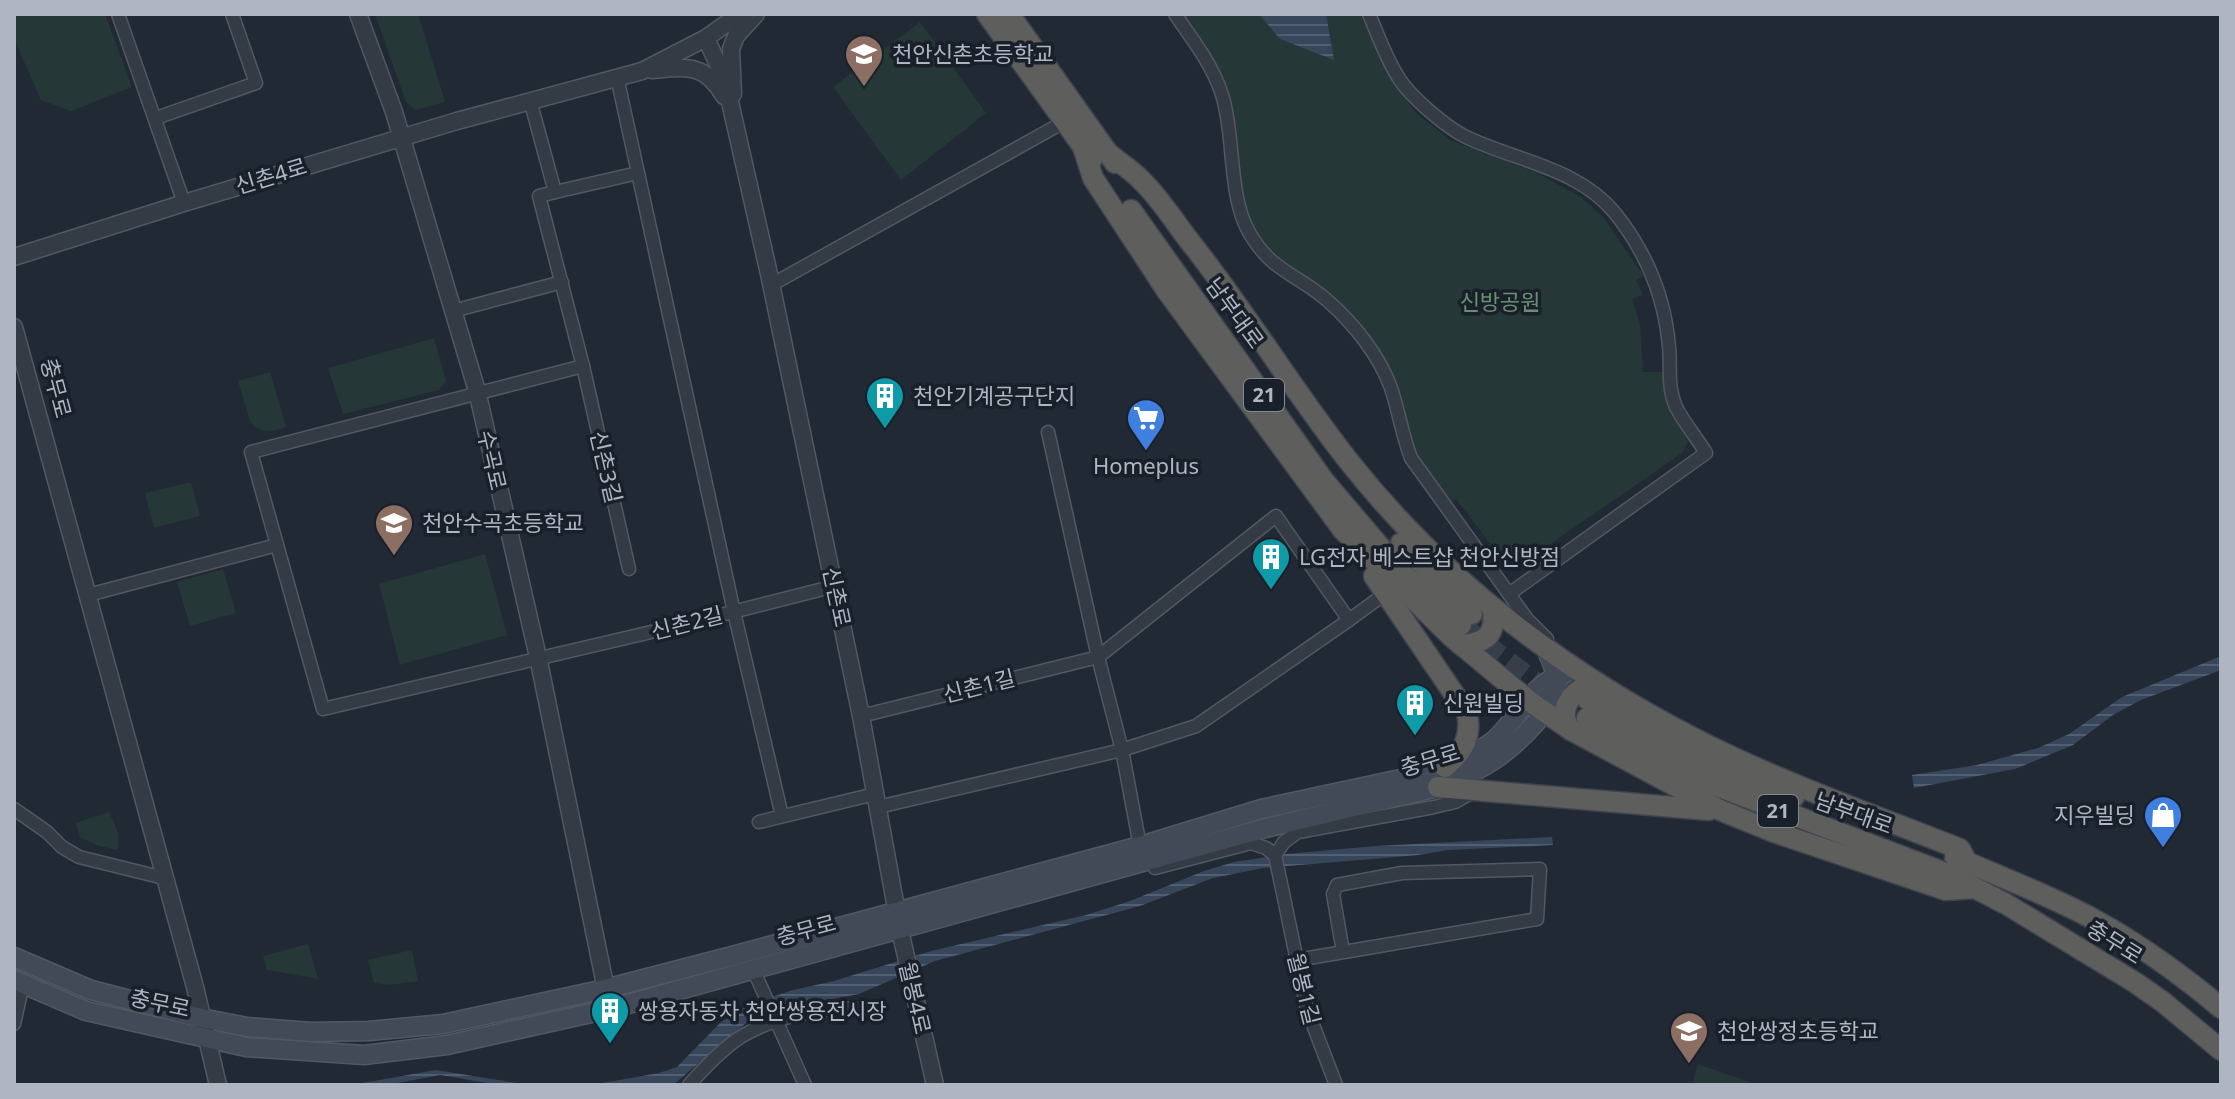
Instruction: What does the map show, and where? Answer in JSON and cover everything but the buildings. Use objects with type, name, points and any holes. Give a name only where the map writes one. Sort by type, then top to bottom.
[{"type":"highway","name":"남부대로","points":[[987,14],[1084,150],[1104,172],[1324,481],[1404,575],[1465,628]]},
{"type":"highway","name":"남부대로","points":[[1009,14],[1340,470],[1413,555],[1465,628]]},
{"type":"highway","points":[[1084,150],[1093,178],[1167,291],[1343,530],[1467,713],[1468,736],[1464,748],[1442,777],[1476,790],[1720,810]]},
{"type":"highway","points":[[1109,154],[1143,181],[1230,294],[1344,456],[1383,503],[1422,545],[1493,608],[1579,673],[1587,709],[1720,810],[1774,832],[1946,890],[1975,888]]},
{"type":"highway","points":[[1343,530],[1386,575],[1465,628],[1537,706],[1587,709],[1728,754],[1960,849],[1967,863]]},
{"type":"highway","points":[[1465,628],[1478,644],[1494,627],[1493,608]]},
{"type":"highway","name":"남부대로","points":[[1587,709],[1695,757],[1967,863]]},
{"type":"highway","name":"남부대로","points":[[1587,709],[1701,780],[1948,874],[1975,888]]},
{"type":"highway","name":"충무로","points":[[1967,863],[2007,878],[2097,921],[2196,987],[2221,1008]]},
{"type":"highway","name":"충무로","points":[[1975,888],[2075,945],[2163,1002],[2221,1050]]},
{"type":"highway","points":[[2163,1002],[2198,1046],[2221,1067]]},
{"type":"main road","points":[[1547,651],[1557,675],[1579,673]]},
{"type":"main road","name":"충무로","points":[[18,982],[86,1011],[246,1047],[364,1055],[447,1045],[610,1009],[753,969],[898,920],[1261,809],[1424,774],[1461,779],[1518,744],[1547,681],[1557,675]]},
{"type":"main road","name":"충무로","points":[[14,957],[91,990],[247,1027],[311,1032],[369,1031],[443,1024],[898,920],[1018,897],[1442,777]]},
{"type":"street","points":[[118,14],[184,203]]},
{"type":"street","points":[[156,118],[256,83],[232,14]]},
{"type":"street","name":"수곡로","points":[[358,14],[394,112],[399,138],[477,391],[538,657],[610,1009]]},
{"type":"street","name":"신촌4로","points":[[14,257],[399,138],[642,71],[706,38],[740,14]]},
{"type":"street","points":[[731,107],[734,88],[731,49],[736,36],[756,14]]},
{"type":"street","points":[[1175,14],[1213,70],[1223,100],[1241,213],[1249,233],[1273,263],[1326,299],[1363,339],[1391,388],[1411,458],[1547,651]]},
{"type":"street","points":[[1369,14],[1400,81],[1428,109],[1462,135],[1556,171],[1590,191],[1613,211],[1637,245],[1658,288],[1670,349],[1669,382],[1676,406],[1706,453],[1509,594]]},
{"type":"street","name":"신촌로","points":[[706,38],[725,80],[771,285],[835,586],[898,920]]},
{"type":"street","points":[[642,71],[689,67],[703,72],[715,81],[731,107]]},
{"type":"street","points":[[617,77],[782,816]]},
{"type":"street","points":[[530,100],[555,192]]},
{"type":"street","points":[[771,285],[1064,122]]},
{"type":"street","points":[[88,595],[277,545],[251,452],[583,366],[539,196],[638,173]]},
{"type":"street","points":[[453,311],[562,282]]},
{"type":"street","name":"충무로","points":[[14,327],[201,1018]]},
{"type":"street","name":"신촌3길","points":[[583,366],[629,569]]},
{"type":"street","points":[[1048,432],[1122,750],[1140,846]]},
{"type":"street","name":"신촌1길","points":[[861,716],[1098,657],[1276,516],[1349,620]]},
{"type":"street","name":"신촌2길","points":[[277,545],[323,709],[835,586]]},
{"type":"street","points":[[759,822],[1122,750],[1196,726],[1386,593]]},
{"type":"street","points":[[1527,619],[1546,638],[1590,671],[1728,754]]},
{"type":"street","points":[[1018,897],[1044,895],[1105,882],[1251,843],[1275,855],[1284,842],[1298,832],[1455,802],[1476,790]]},
{"type":"street","points":[[14,809],[79,857],[164,878]]},
{"type":"street","name":"월봉1길","points":[[1275,855],[1307,1009],[1336,1085]]},
{"type":"street","points":[[1297,960],[1537,919],[1540,869],[1402,873],[1337,885],[1333,894],[1343,952]]},
{"type":"street","name":"월봉4로","points":[[898,920],[935,1085]]},
{"type":"street","points":[[753,969],[805,1085]]},
{"type":"street","points":[[14,1024],[18,982]]},
{"type":"street","points":[[689,1085],[741,1037],[774,1018],[838,1008],[859,1007],[877,1012]]},
{"type":"street","points":[[201,1018],[218,1085]]},
{"type":"green space","points":[[14,14],[105,14],[132,87],[71,111],[41,100],[14,39]]},
{"type":"green space","points":[[375,14],[418,14],[445,102],[415,110],[406,102]]},
{"type":"green space","name":"신방공원","points":[[1182,14],[1360,14],[1387,71],[1415,112],[1450,140],[1537,173],[1581,197],[1603,217],[1644,276],[1636,280],[1643,295],[1632,299],[1640,324],[1643,372],[1662,372],[1669,405],[1688,442],[1682,453],[1520,565],[1502,559],[1456,499],[1453,503],[1418,459],[1379,355],[1272,254],[1254,232],[1246,209],[1224,88],[1216,66]]},
{"type":"green space","points":[[920,22],[986,113],[901,180],[833,87]]},
{"type":"green space","points":[[434,338],[446,381],[439,390],[343,414],[328,368]]},
{"type":"green space","points":[[270,372],[286,427],[266,431],[250,421],[238,381]]},
{"type":"green space","points":[[191,482],[200,516],[154,528],[145,493]]},
{"type":"green space","points":[[485,554],[507,635],[400,665],[379,584]]},
{"type":"green space","points":[[223,569],[236,613],[190,626],[177,582]]},
{"type":"green space","points":[[108,812],[117,831],[117,850],[80,837],[76,823]]},
{"type":"green space","points":[[308,944],[318,979],[267,970],[263,956]]},
{"type":"green space","points":[[412,950],[418,981],[389,985],[374,983],[368,960]]},
{"type":"green space","points":[[1698,1064],[1758,1085],[1692,1085]]},
{"type":"water","points":[[1259,14],[1326,14],[1334,60],[1280,39]]},
{"type":"water","points":[[2221,656],[2221,670],[2141,700],[2113,715],[2073,745],[2015,769],[1914,788],[1912,775],[1977,765],[2038,748],[2069,734],[2122,697]]},
{"type":"water","points":[[1552,837],[1553,845],[1448,850],[1263,868],[1213,878],[1140,906],[935,961],[859,994],[753,1017],[673,1085],[591,1085],[677,1067],[720,1023],[748,1005],[931,951],[1086,915],[1234,862],[1376,846]]},
{"type":"water","points":[[436,1070],[529,1085],[499,1085],[440,1075],[387,1085],[351,1085]]},
{"type":"tunnel","points":[[1461,625],[1587,718]]},
{"type":"place","name":"천안신촌초등학교","points":[[864,88]]},
{"type":"place","name":"천안기계공구단지","points":[[885,430]]},
{"type":"place","name":"Homeplus","points":[[1146,452]]},
{"type":"place","name":"천안수곡초등학교","points":[[394,557]]},
{"type":"place","name":"LG전자 베스트샵 천안신방점","points":[[1271,591]]},
{"type":"place","name":"신원빌딩","points":[[1415,737]]},
{"type":"place","name":"지우빌딩","points":[[2163,849]]},
{"type":"place","name":"쌍용자동차 천안쌍용전시장","points":[[610,1045]]},
{"type":"place","name":"천안쌍정초등학교","points":[[1689,1065]]}]
